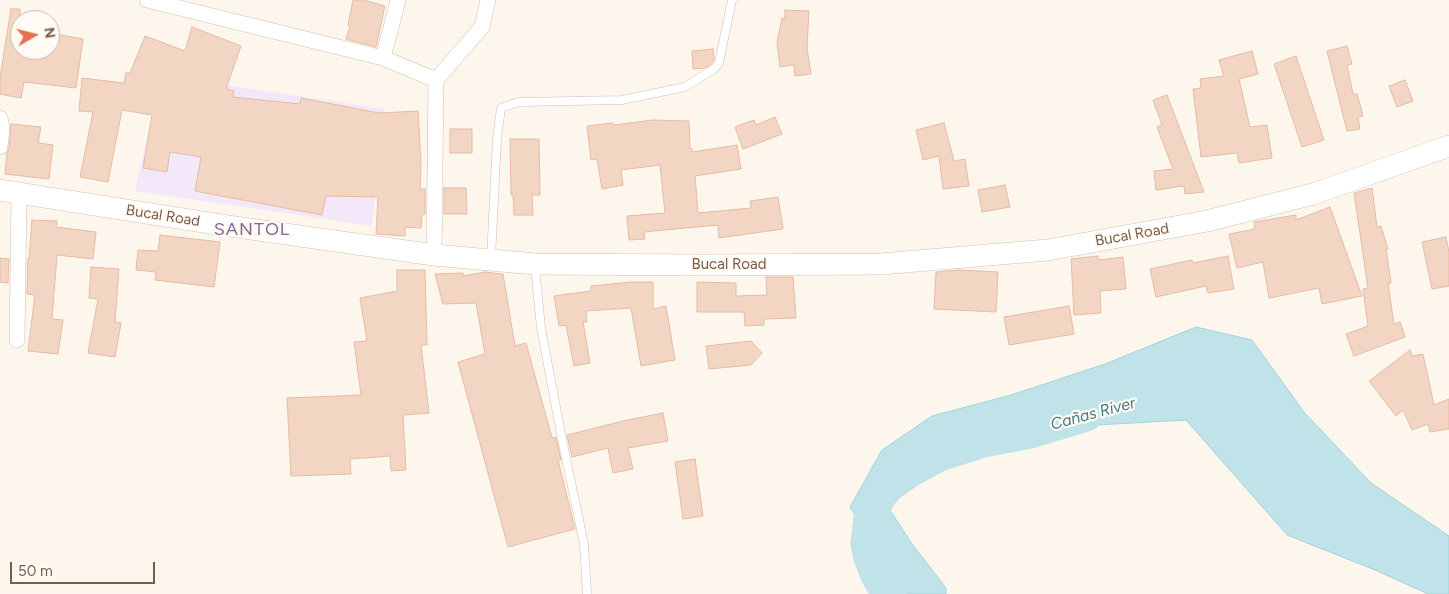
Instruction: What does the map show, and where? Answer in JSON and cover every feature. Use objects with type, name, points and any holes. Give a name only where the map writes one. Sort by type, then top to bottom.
[{"type":"street","points":[[148,0],[383,58],[436,80]]},
{"type":"street","points":[[383,58],[398,0]]},
{"type":"street","points":[[434,255],[436,80],[482,27],[488,0]]},
{"type":"street","points":[[0,118],[2,128],[0,147]]},
{"type":"street","name":"Bucal Road","points":[[10,192],[434,255],[535,264],[703,266],[881,264],[1048,250],[1207,221],[1313,194],[1449,146]]},
{"type":"street","points":[[10,192],[17,340]]},
{"type":"lane","points":[[491,260],[497,139],[501,108],[518,102],[622,100],[685,87],[714,69],[719,63],[732,0]]},
{"type":"lane","points":[[535,264],[541,328],[584,544],[587,594]]},
{"type":"shaded area","points":[[161,75],[384,109],[372,226],[135,191]]},
{"type":"water","points":[[1196,327],[1252,340],[1304,412],[1371,483],[1449,536],[1449,594],[1428,594],[1375,570],[1287,535],[1186,420],[972,432],[907,484],[890,510],[912,544],[946,588],[946,594],[883,594],[881,558],[850,507],[882,450],[932,416],[1011,395],[1105,364]]},
{"type":"building","points":[[353,0],[363,0],[385,6],[376,47],[346,39],[350,26],[348,25]]},
{"type":"building","points":[[785,10],[809,11],[807,48],[811,74],[795,76],[794,65],[780,67],[777,43],[782,18],[785,19]]},
{"type":"building","points":[[10,15],[10,60],[60,60],[60,35],[83,39],[76,88],[24,82],[21,98],[0,94],[0,78]]},
{"type":"building","points":[[192,27],[241,46],[226,89],[234,91],[233,97],[300,104],[301,98],[379,113],[418,111],[421,163],[420,189],[425,189],[425,214],[422,214],[421,228],[405,227],[405,236],[376,234],[378,197],[326,196],[322,215],[195,191],[201,157],[170,152],[167,172],[143,168],[152,115],[122,110],[108,182],[80,177],[93,112],[79,111],[82,78],[124,83],[126,73],[130,73],[145,36],[185,51]]},
{"type":"building","points":[[1347,46],[1352,64],[1347,65],[1353,94],[1357,94],[1363,116],[1358,117],[1360,129],[1347,131],[1327,51]]},
{"type":"building","points":[[713,49],[714,60],[710,65],[705,68],[693,69],[692,51]]},
{"type":"building","points":[[1252,51],[1258,74],[1239,79],[1250,127],[1267,125],[1272,158],[1239,163],[1237,153],[1201,157],[1193,89],[1201,88],[1200,79],[1224,76],[1219,60]]},
{"type":"building","points":[[1296,56],[1324,140],[1302,147],[1274,64]]},
{"type":"building","points":[[1405,80],[1413,101],[1397,107],[1389,86]]},
{"type":"building","points":[[1167,95],[1204,192],[1185,194],[1184,186],[1156,190],[1154,171],[1173,169],[1157,127],[1162,125],[1153,100]]},
{"type":"building","points":[[775,117],[782,134],[743,149],[735,127],[754,120],[756,125]]},
{"type":"building","points":[[653,120],[689,121],[690,149],[692,149],[692,152],[737,145],[741,169],[695,176],[698,213],[751,208],[750,201],[778,197],[783,229],[719,238],[718,225],[644,232],[645,239],[629,240],[627,216],[665,213],[660,165],[621,170],[623,185],[602,189],[597,159],[591,160],[587,126]]},
{"type":"building","points":[[944,123],[954,161],[965,159],[969,186],[943,189],[939,156],[923,160],[916,130]]},
{"type":"building","points":[[11,124],[41,127],[38,143],[53,145],[49,179],[5,174]]},
{"type":"building","points":[[450,129],[472,129],[472,153],[450,153]]},
{"type":"building","points":[[510,139],[539,139],[540,195],[532,195],[533,215],[514,215],[513,195],[511,195]]},
{"type":"building","points":[[1005,185],[1010,207],[982,212],[978,190]]},
{"type":"building","points":[[444,188],[466,188],[467,214],[444,214]]},
{"type":"building","points":[[1372,188],[1377,227],[1381,226],[1388,249],[1386,249],[1391,283],[1388,283],[1394,324],[1400,322],[1405,337],[1354,356],[1346,334],[1368,326],[1363,289],[1368,288],[1354,193]]},
{"type":"building","points":[[1330,207],[1362,296],[1322,304],[1319,288],[1269,298],[1263,262],[1237,268],[1229,234],[1255,229],[1254,222],[1296,215],[1296,220]]},
{"type":"building","points":[[32,220],[57,221],[56,227],[96,232],[93,259],[57,255],[52,319],[63,320],[58,354],[28,351],[35,295],[27,294]]},
{"type":"building","points":[[160,235],[220,242],[214,287],[155,280],[156,272],[136,270],[138,250],[158,251]]},
{"type":"building","points":[[1446,237],[1449,252],[1449,286],[1432,289],[1422,242]]},
{"type":"building","points":[[1098,256],[1098,260],[1123,257],[1126,289],[1100,291],[1101,313],[1074,315],[1071,259]]},
{"type":"building","points":[[1228,256],[1234,289],[1208,293],[1206,286],[1156,297],[1150,269],[1192,260],[1193,263]]},
{"type":"building","points":[[0,258],[9,259],[8,283],[0,282]]},
{"type":"building","points":[[91,267],[119,269],[115,322],[121,323],[115,357],[88,353],[98,299],[89,298]]},
{"type":"building","points":[[397,270],[425,270],[427,345],[421,345],[429,413],[403,415],[406,470],[391,471],[390,456],[350,459],[351,474],[291,476],[287,398],[361,395],[354,342],[367,341],[360,298],[397,291]]},
{"type":"building","points":[[959,270],[998,272],[996,312],[934,309],[936,272]]},
{"type":"building","points":[[485,272],[503,274],[515,346],[526,343],[552,438],[556,437],[561,460],[558,460],[575,529],[508,547],[458,362],[485,354],[476,303],[443,304],[435,274],[463,273],[463,276]]},
{"type":"building","points":[[766,277],[793,277],[796,318],[764,319],[764,325],[745,326],[744,312],[697,312],[697,282],[736,283],[736,296],[767,295]]},
{"type":"building","points":[[653,282],[653,309],[666,306],[675,360],[641,366],[631,308],[586,311],[587,322],[583,322],[590,363],[574,366],[566,325],[559,326],[554,296],[591,291],[591,286]]},
{"type":"building","points":[[1069,306],[1074,334],[1009,345],[1004,317]]},
{"type":"building","points":[[751,341],[762,353],[751,365],[709,369],[706,346]]},
{"type":"building","points":[[1410,350],[1412,356],[1423,354],[1434,405],[1449,399],[1449,429],[1430,432],[1428,424],[1412,430],[1403,410],[1396,416],[1369,381]]},
{"type":"building","points":[[663,413],[668,441],[628,448],[633,469],[613,473],[608,448],[572,457],[567,435]]},
{"type":"building","points":[[695,459],[703,516],[683,519],[675,462]]},
{"type":"waterway","name":"Cañas River","points":[[889,594],[877,573],[868,543],[872,510],[879,495],[889,484],[939,454],[983,440],[1030,431],[1086,414]]},
{"type":"district","name":"SANTOL","points":[[252,230]]}]
